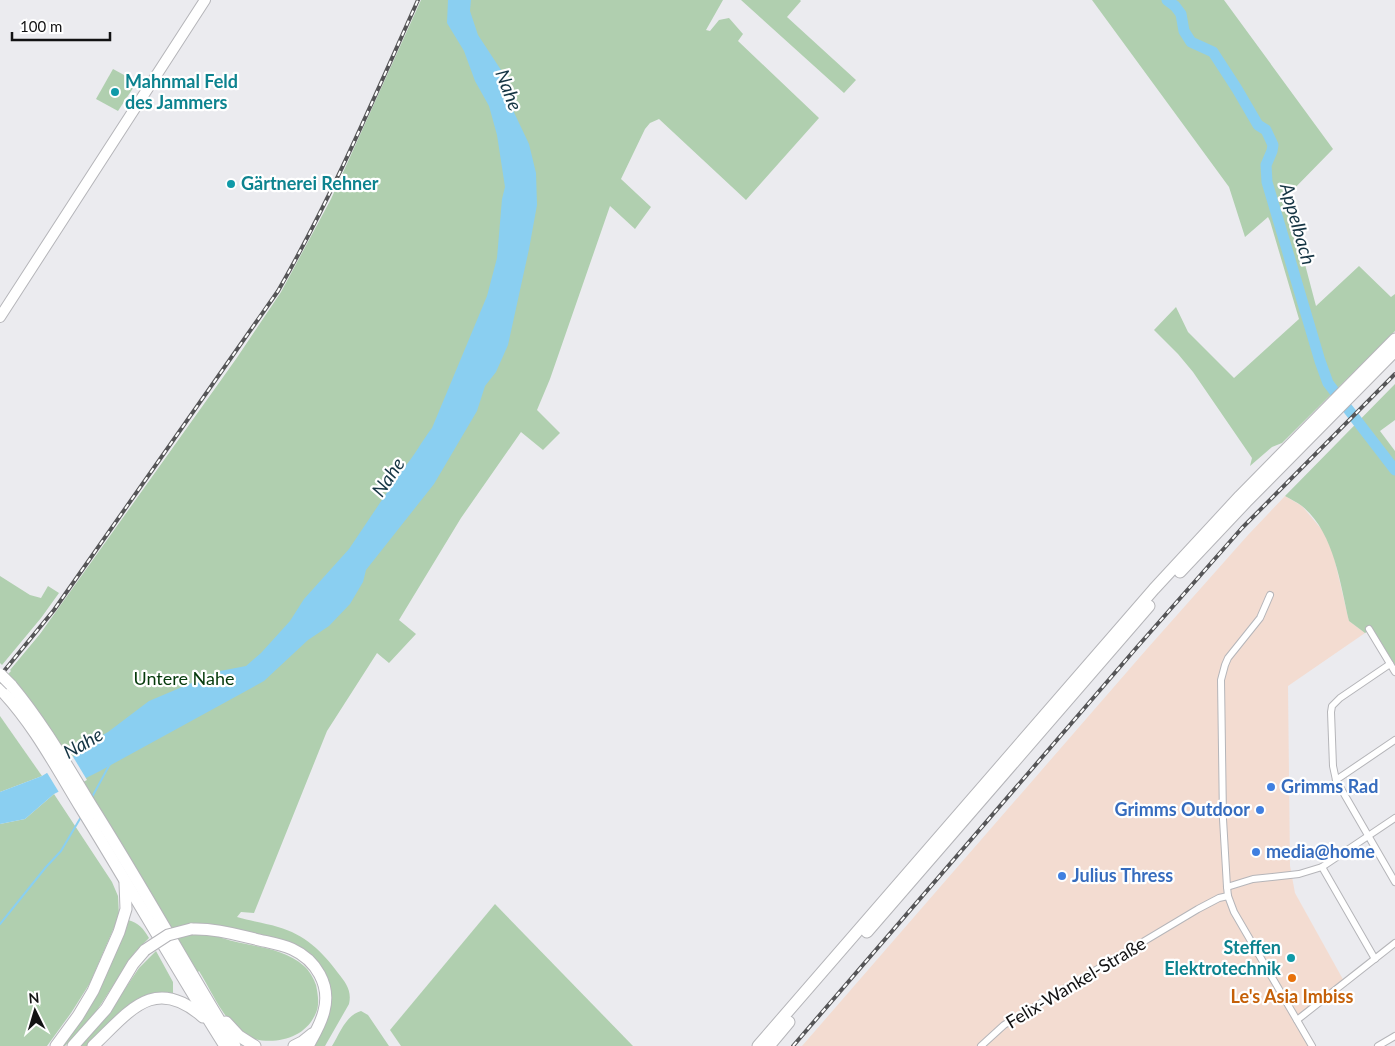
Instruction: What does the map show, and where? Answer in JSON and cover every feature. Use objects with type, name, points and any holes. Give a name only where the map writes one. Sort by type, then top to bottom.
[{"type":"highway","points":[[1348,393],[1395,340]]},
{"type":"highway","points":[[758,1046],[1154,589],[1240,496],[1395,351]]},
{"type":"highway","points":[[769,1046],[1160,593],[1332,409]]},
{"type":"highway","points":[[0,674],[5,689],[30,708],[55,756],[235,1046]]},
{"type":"highway","points":[[113,850],[124,877],[225,1046]]},
{"type":"highway","points":[[56,1046],[78,1016],[93,991],[119,932],[126,909],[124,877]]},
{"type":"highway","points":[[73,1046],[106,1009],[145,950],[168,935],[192,929],[211,929],[282,946],[294,950],[305,957],[318,971],[324,983],[326,1002],[321,1020],[308,1046]]},
{"type":"highway","points":[[93,1046],[136,1006],[153,999],[169,998],[180,1001],[191,1007],[211,1025]]},
{"type":"highway","points":[[212,1008],[240,1036],[255,1046]]},
{"type":"highway","points":[[294,1046],[308,1037],[321,1020]]},
{"type":"main road","points":[[0,317],[205,0]]},
{"type":"street","points":[[1270,595],[1260,618],[1228,658],[1221,680],[1223,802],[1227,887],[1234,912],[1312,1046]]},
{"type":"street","points":[[1369,629],[1395,672]]},
{"type":"street","points":[[1390,664],[1340,698],[1332,706],[1333,766],[1336,780],[1395,882]]},
{"type":"street","points":[[1336,780],[1395,740]]},
{"type":"street","points":[[1227,887],[1253,879],[1299,874],[1322,867],[1395,818]]},
{"type":"street","points":[[1322,867],[1375,959]]},
{"type":"street","name":"Felix-Wankel-Straße","points":[[981,1046],[1004,1025],[1198,910],[1219,898],[1228,896]]},
{"type":"street","points":[[1297,1020],[1395,943]]},
{"type":"street","points":[[1378,1046],[1395,1036]]},
{"type":"shaded area","points":[[1285,496],[1302,506],[1323,531],[1333,553],[1349,621],[1365,633],[1288,686],[1290,866],[1295,893],[1345,983],[1297,1020],[1312,1046],[802,1046],[1146,650]]},
{"type":"green space","name":"Untere Nahe","points":[[421,0],[723,0],[706,30],[710,31],[719,20],[729,18],[743,34],[738,41],[819,118],[746,200],[659,119],[650,123],[645,129],[621,179],[651,207],[635,229],[610,206],[550,379],[537,410],[560,433],[543,450],[521,432],[461,518],[399,620],[416,634],[389,663],[377,653],[327,731],[254,913],[241,912],[237,917],[278,927],[296,934],[319,951],[344,980],[349,991],[349,1004],[325,1046],[312,1046],[321,1032],[319,964],[230,928],[222,938],[275,951],[295,959],[306,968],[316,985],[318,1008],[310,1024],[294,1036],[275,1041],[264,1041],[245,1036],[238,1030],[225,1014],[199,971],[196,974],[6,676],[40,634],[236,359],[281,292],[331,199]]},
{"type":"green space","points":[[741,0],[800,0],[787,17],[856,80],[844,93]]},
{"type":"green space","points":[[1092,0],[1224,0],[1333,149],[1287,196],[1316,306],[1359,266],[1391,297],[1395,294],[1395,331],[1282,443],[1272,447],[1250,466],[1252,458],[1193,372],[1154,330],[1176,307],[1188,332],[1234,378],[1299,319],[1270,221],[1268,217],[1245,237],[1229,187]]},
{"type":"green space","points":[[113,69],[137,82],[118,111],[96,99]]},
{"type":"green space","points":[[1395,384],[1395,420],[1380,431],[1395,451],[1395,665],[1372,629],[1365,633],[1349,621],[1339,575],[1329,544],[1322,530],[1302,506],[1285,496]]},
{"type":"green space","points":[[0,576],[30,595],[41,598],[48,586],[59,593],[2,665],[0,663]]},
{"type":"green space","points":[[0,716],[42,776],[0,792]]},
{"type":"green space","points":[[54,794],[112,882],[118,896],[119,916],[90,983],[47,1046],[0,1046],[0,824],[25,819]]},
{"type":"green space","points":[[495,904],[633,1046],[401,1046],[390,1030]]},
{"type":"green space","points":[[128,920],[140,926],[149,938],[135,952],[92,1018],[65,1046],[60,1046]]},
{"type":"green space","points":[[156,951],[173,982],[173,995],[164,994],[88,1046],[79,1046],[108,1014],[139,968]]},
{"type":"green space","points":[[361,1011],[368,1015],[389,1046],[332,1046],[347,1020]]},
{"type":"water","points":[[448,0],[471,0],[470,11],[478,35],[501,70],[501,85],[529,144],[536,173],[537,205],[508,345],[496,372],[485,386],[477,411],[434,484],[366,570],[363,582],[350,604],[329,626],[308,640],[264,681],[100,771],[54,794],[25,819],[0,824],[0,792],[42,776],[82,751],[91,742],[108,732],[149,701],[220,671],[246,666],[261,653],[290,621],[304,599],[349,549],[432,428],[487,296],[497,258],[502,199],[505,187],[497,135],[489,106],[475,81],[464,51],[447,23]]},
{"type":"pier","points":[[72,755],[87,780],[60,794],[46,771]]},
{"type":"waterway","name":"Appelbach","points":[[1167,0],[1181,14],[1184,31],[1191,42],[1213,52],[1258,125],[1266,130],[1273,145],[1266,165],[1267,182],[1328,383],[1395,470]]},
{"type":"waterway","points":[[92,797],[110,764]]},
{"type":"waterway","points":[[0,924],[61,851],[81,817]]},
{"type":"railway","points":[[0,676],[54,610],[278,291],[298,256],[334,183],[418,0]]},
{"type":"railway","points":[[793,1046],[1242,528],[1395,374]]},
{"type":"place","name":"Mahnmal Feld des Jammers","points":[[115,92]]},
{"type":"place","name":"Gärtnerei Rehner","points":[[231,184]]},
{"type":"place","name":"Grimms Rad","points":[[1271,787]]},
{"type":"place","name":"Grimms Outdoor","points":[[1260,810]]},
{"type":"place","name":"media@home","points":[[1256,852]]},
{"type":"place","name":"Julius Thress","points":[[1062,876]]},
{"type":"place","name":"Steffen Elektrotechnik","points":[[1291,958]]},
{"type":"place","name":"Le's Asia Imbiss","points":[[1292,978]]},
{"type":"water label","name":"Nahe","points":[[509,90]]},
{"type":"water label","name":"Nahe","points":[[388,477]]},
{"type":"water label","name":"Nahe","points":[[83,743]]}]
